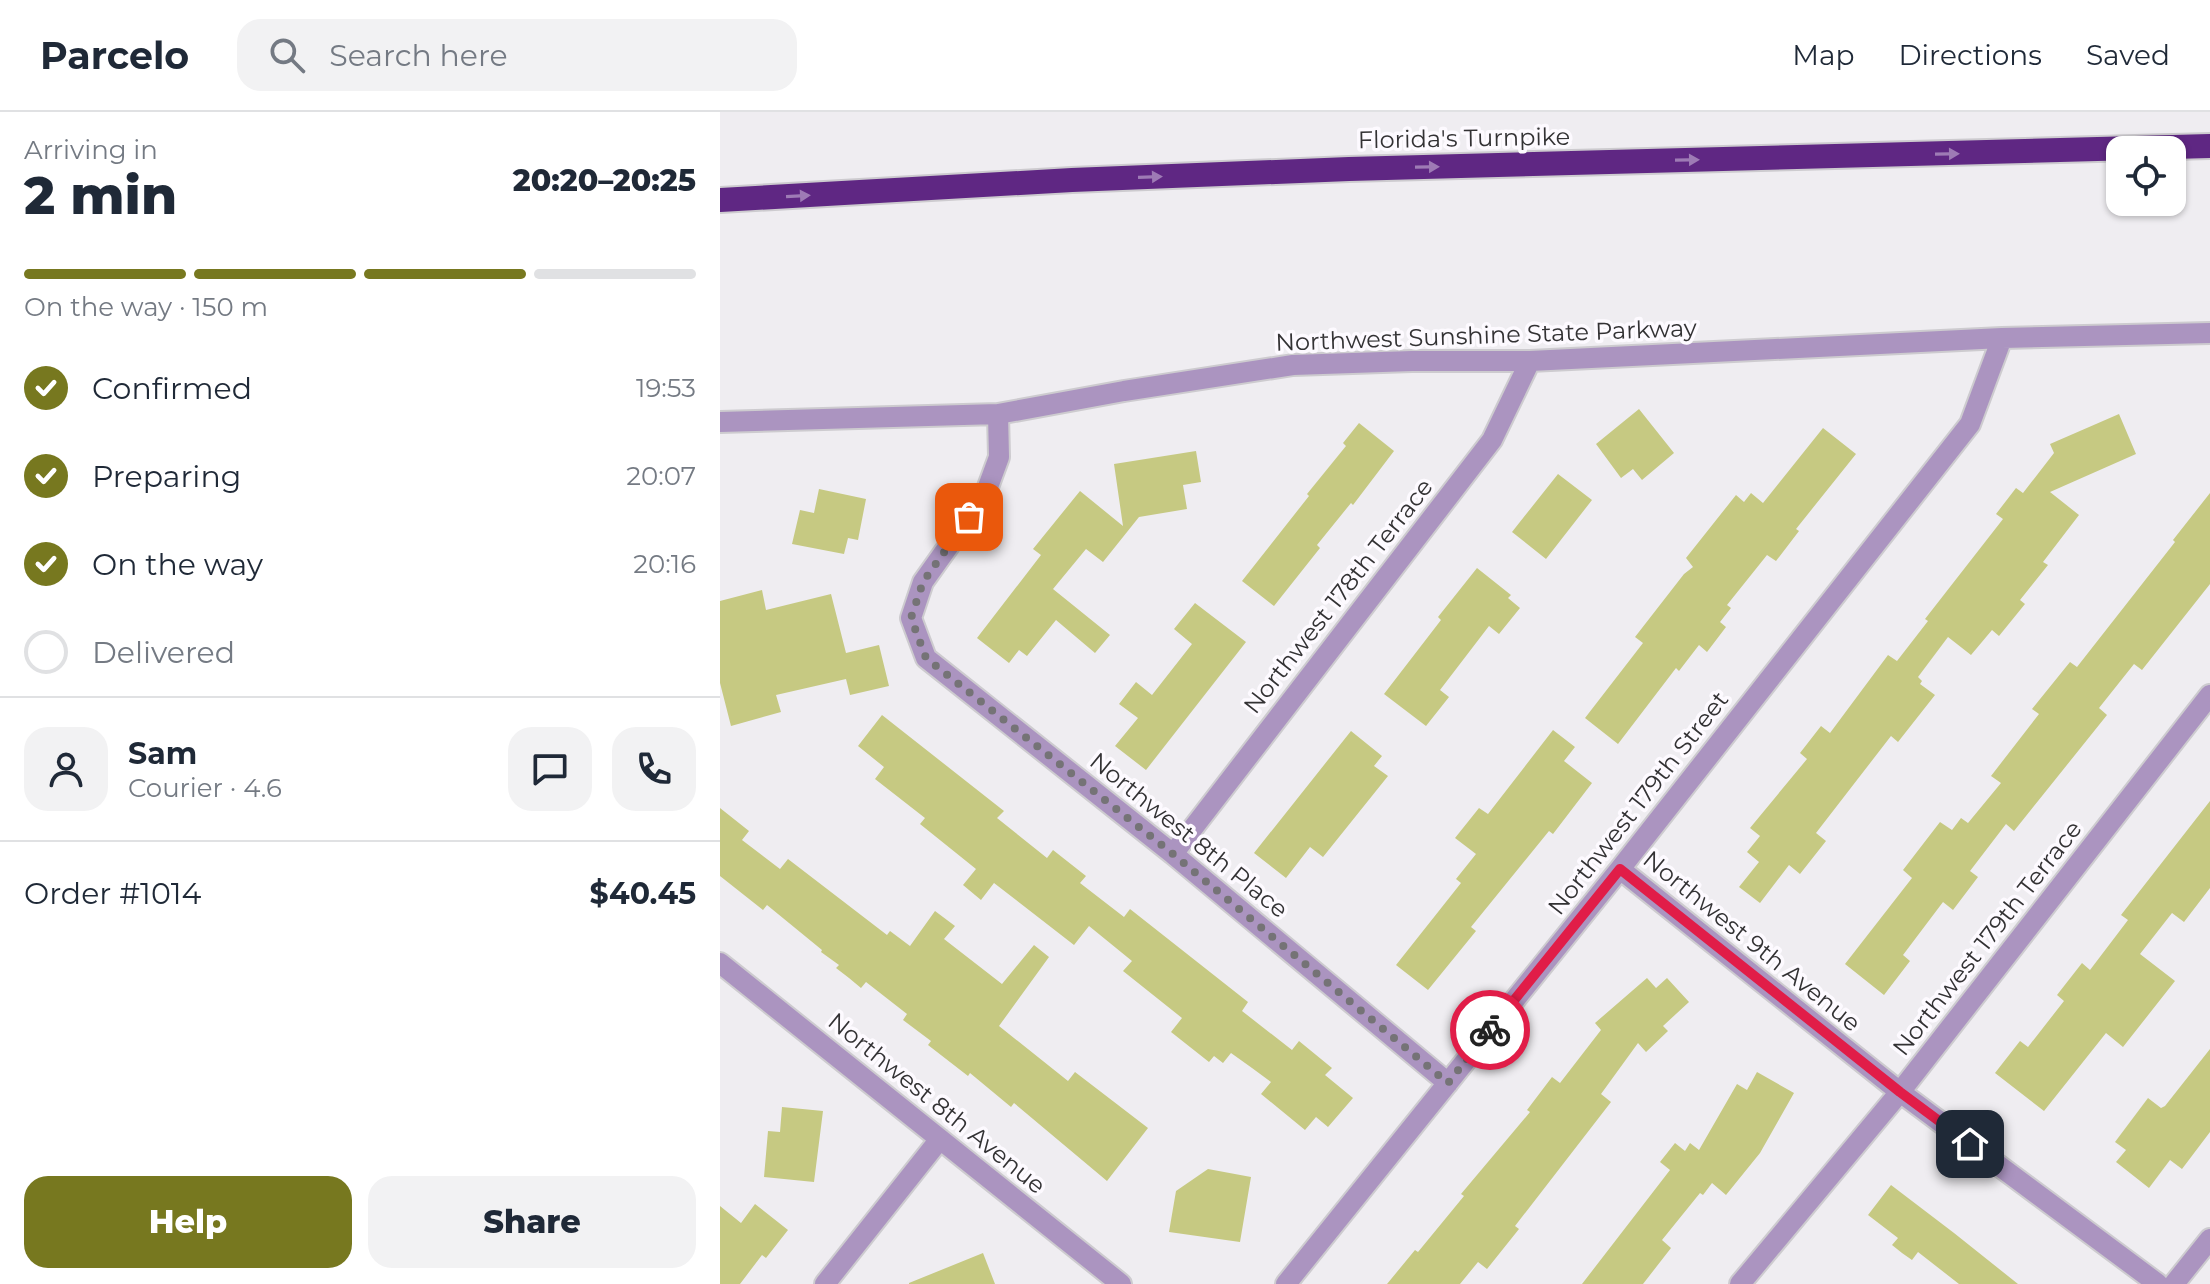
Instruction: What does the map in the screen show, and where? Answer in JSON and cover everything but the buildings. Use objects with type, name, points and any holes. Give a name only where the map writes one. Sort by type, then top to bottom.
[{"type":"highway","name":"Florida's Turnpike","points":[[720,200],[1072,180],[1349,169],[2210,146]]},
{"type":"street","name":"Northwest Sunshine State Parkway","points":[[720,422],[998,414],[1293,365],[1530,361],[2002,338],[2210,333]]},
{"type":"street","name":"Northwest 179th Street","points":[[1286,1284],[1620,869],[1970,424],[2002,338]]},
{"type":"street","name":"Northwest 178th Terrace","points":[[1173,854],[1492,440],[1530,361]]},
{"type":"street","name":"Northwest 8th Place","points":[[998,414],[999,457],[985,495],[923,582],[911,618],[926,658],[1173,854],[1448,1083]]},
{"type":"street","name":"Northwest 179th Terrace","points":[[1740,1284],[1900,1092],[2210,695]]},
{"type":"street","name":"Northwest 9th Avenue","points":[[1620,869],[1900,1092],[2158,1284]]},
{"type":"street","name":"Northwest 8th Avenue","points":[[720,963],[1121,1284]]},
{"type":"street","points":[[825,1284],[940,1139]]},
{"type":"street","points":[[2174,1284],[2210,1239]]},
{"type":"way so far","points":[[969,517],[923,582],[911,618],[926,658],[1173,854],[1448,1083],[1490,1030]]},
{"type":"route","points":[[1490,1030],[1620,869],[1970,1144]]}]
